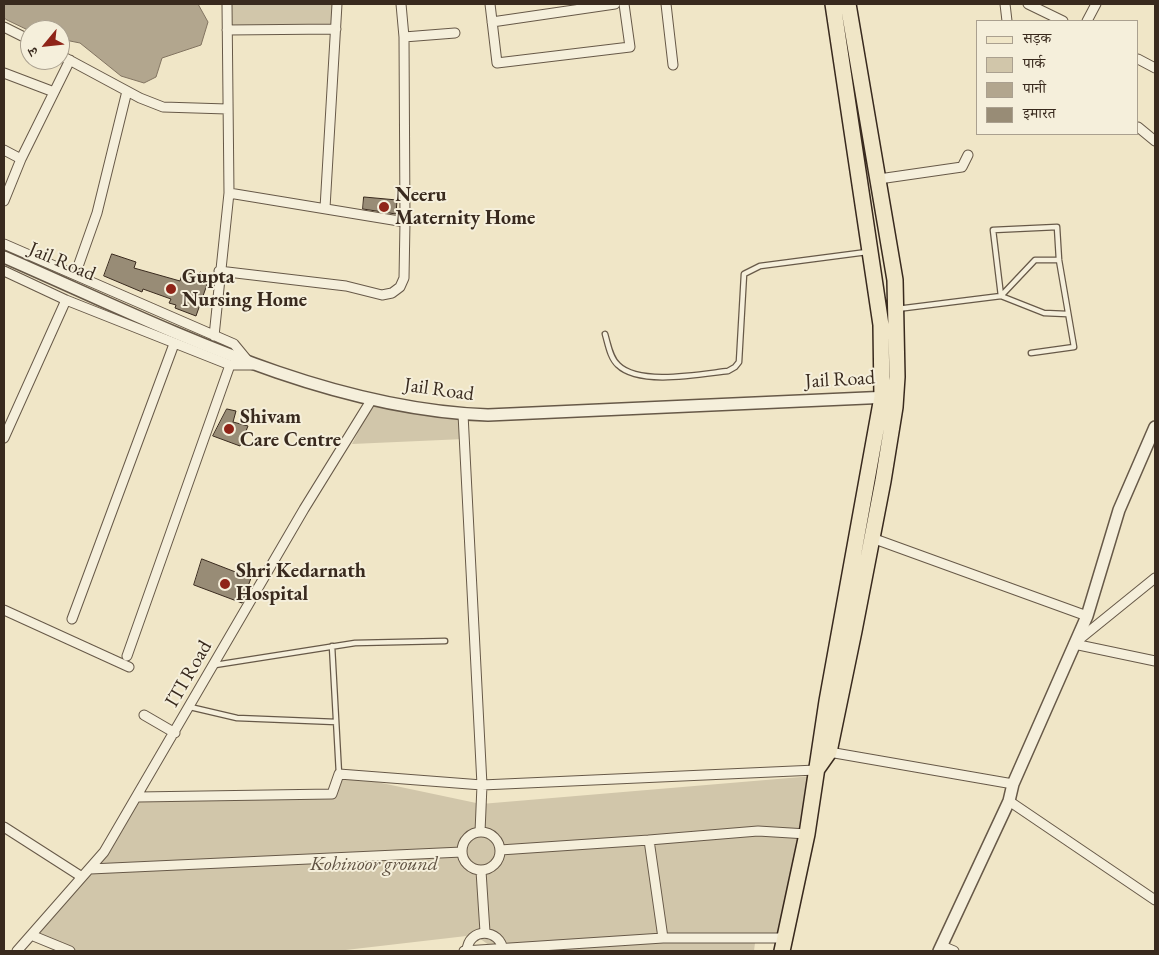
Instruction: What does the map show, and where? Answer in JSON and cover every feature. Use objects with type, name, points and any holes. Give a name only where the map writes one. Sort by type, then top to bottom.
[{"type":"main road","points":[[783,944],[807,834],[827,701],[889,397],[882,325],[834,4]]},
{"type":"main road","points":[[816,770],[829,752],[872,538],[889,397],[896,309],[896,280],[848,4]]},
{"type":"street","points":[[214,336],[219,271],[229,193],[227,4]]},
{"type":"street","points":[[325,208],[337,4]]},
{"type":"street","points":[[219,271],[346,286],[382,295],[392,293],[400,287],[404,278],[405,222],[404,37],[400,4]]},
{"type":"street","points":[[490,4],[497,63],[630,47],[624,4]]},
{"type":"street","points":[[492,22],[615,4]]},
{"type":"street","points":[[666,4],[673,65]]},
{"type":"street","points":[[1005,4],[1007,20]]},
{"type":"street","points":[[1028,4],[1062,20]]},
{"type":"street","points":[[1088,20],[1096,4]]},
{"type":"street","points":[[4,27],[20,35]]},
{"type":"street","points":[[227,30],[336,29]]},
{"type":"street","points":[[404,37],[455,33]]},
{"type":"street","points":[[70,60],[163,108],[227,109]]},
{"type":"street","points":[[1139,60],[1155,68]]},
{"type":"street","points":[[4,201],[21,159],[65,70]]},
{"type":"street","points":[[4,73],[54,92]]},
{"type":"street","points":[[76,275],[97,213],[127,91]]},
{"type":"street","points":[[1139,128],[1155,141]]},
{"type":"street","points":[[4,150],[21,159]]},
{"type":"street","points":[[878,179],[962,167],[968,155]]},
{"type":"street","points":[[229,193],[405,222]]},
{"type":"street","points":[[4,244],[234,344],[254,363]]},
{"type":"street","name":"Jail Road","points":[[4,257],[220,350],[313,384],[372,399],[463,414],[488,415],[889,397]]},
{"type":"street","points":[[4,272],[66,300],[230,365],[254,363]]},
{"type":"street","points":[[4,438],[66,300]]},
{"type":"street","points":[[72,619],[174,344]]},
{"type":"street","points":[[127,656],[230,365]]},
{"type":"street","name":"ITI Road","points":[[17,951],[104,852],[138,798],[304,509],[372,399]]},
{"type":"street","points":[[463,414],[482,784],[480,832]]},
{"type":"street","points":[[954,951],[940,949],[1009,801],[1013,784],[1086,616],[1119,510],[1155,427]]},
{"type":"street","points":[[872,538],[1086,616]]},
{"type":"street","points":[[1074,644],[1155,578]]},
{"type":"street","points":[[4,610],[128,667]]},
{"type":"street","points":[[1074,644],[1155,662]]},
{"type":"street","points":[[144,715],[175,734]]},
{"type":"street","points":[[829,752],[1013,784]]},
{"type":"street","points":[[138,798],[332,794],[339,774],[482,784],[816,770]]},
{"type":"street","points":[[1009,801],[1155,900]]},
{"type":"street","points":[[4,828],[82,878]]},
{"type":"street","points":[[500,850],[758,831],[807,834]]},
{"type":"street","points":[[480,832],[494,837],[500,850],[495,864],[481,870],[468,866],[462,852],[466,838],[480,832]]},
{"type":"street","points":[[650,840],[663,938]]},
{"type":"street","points":[[90,869],[462,852]]},
{"type":"street","points":[[481,870],[485,932]]},
{"type":"street","points":[[503,950],[496,936],[485,932],[476,935],[470,940],[466,951],[503,950],[582,947],[663,938],[783,944]]},
{"type":"street","points":[[31,935],[70,951]]},
{"type":"lane","points":[[1001,296],[993,230],[1057,227],[1059,260],[1074,347],[1031,353]]},
{"type":"lane","points":[[605,334],[612,355],[618,365],[636,374],[672,377],[728,372],[736,367],[740,354],[744,274],[760,266],[870,251]]},
{"type":"lane","points":[[1001,296],[1035,260],[1059,260]]},
{"type":"lane","points":[[896,309],[1001,296],[1044,312],[1067,314]]},
{"type":"lane","points":[[214,665],[332,646],[414,640],[445,640]]},
{"type":"lane","points":[[332,646],[339,774]]},
{"type":"lane","points":[[190,707],[237,718],[336,722]]},
{"type":"green space","points":[[231,4],[333,4],[332,26],[231,27]]},
{"type":"green space","points":[[372,405],[461,420],[464,439],[352,444]]},
{"type":"green space","name":"Kohinoor ground","points":[[339,774],[481,804],[813,776],[785,933],[756,935],[754,951],[497,951],[475,935],[337,951],[70,951],[31,935],[82,877],[138,797],[332,795]]},
{"type":"water","points":[[4,4],[198,4],[208,22],[201,45],[162,58],[156,77],[144,83],[121,76],[80,43],[70,41],[70,20],[20,20],[20,26],[4,18]]},
{"type":"building","points":[[364,197],[397,200],[396,214],[363,209]]},
{"type":"building","points":[[112,254],[136,262],[134,268],[180,281],[183,271],[198,276],[200,272],[210,276],[196,316],[175,308],[176,305],[169,303],[171,299],[143,289],[142,292],[104,276]]},
{"type":"building","points":[[227,409],[236,411],[233,422],[248,426],[240,446],[213,436]]},
{"type":"building","points":[[202,559],[251,578],[242,603],[194,585]]},
{"type":"place","name":"Neeru Maternity Home","points":[[384,207]]},
{"type":"place","name":"Gupta Nursing Home","points":[[171,289]]},
{"type":"place","name":"Shivam Care Centre","points":[[229,429]]},
{"type":"place","name":"Shri Kedarnath Hospital","points":[[225,584]]}]
